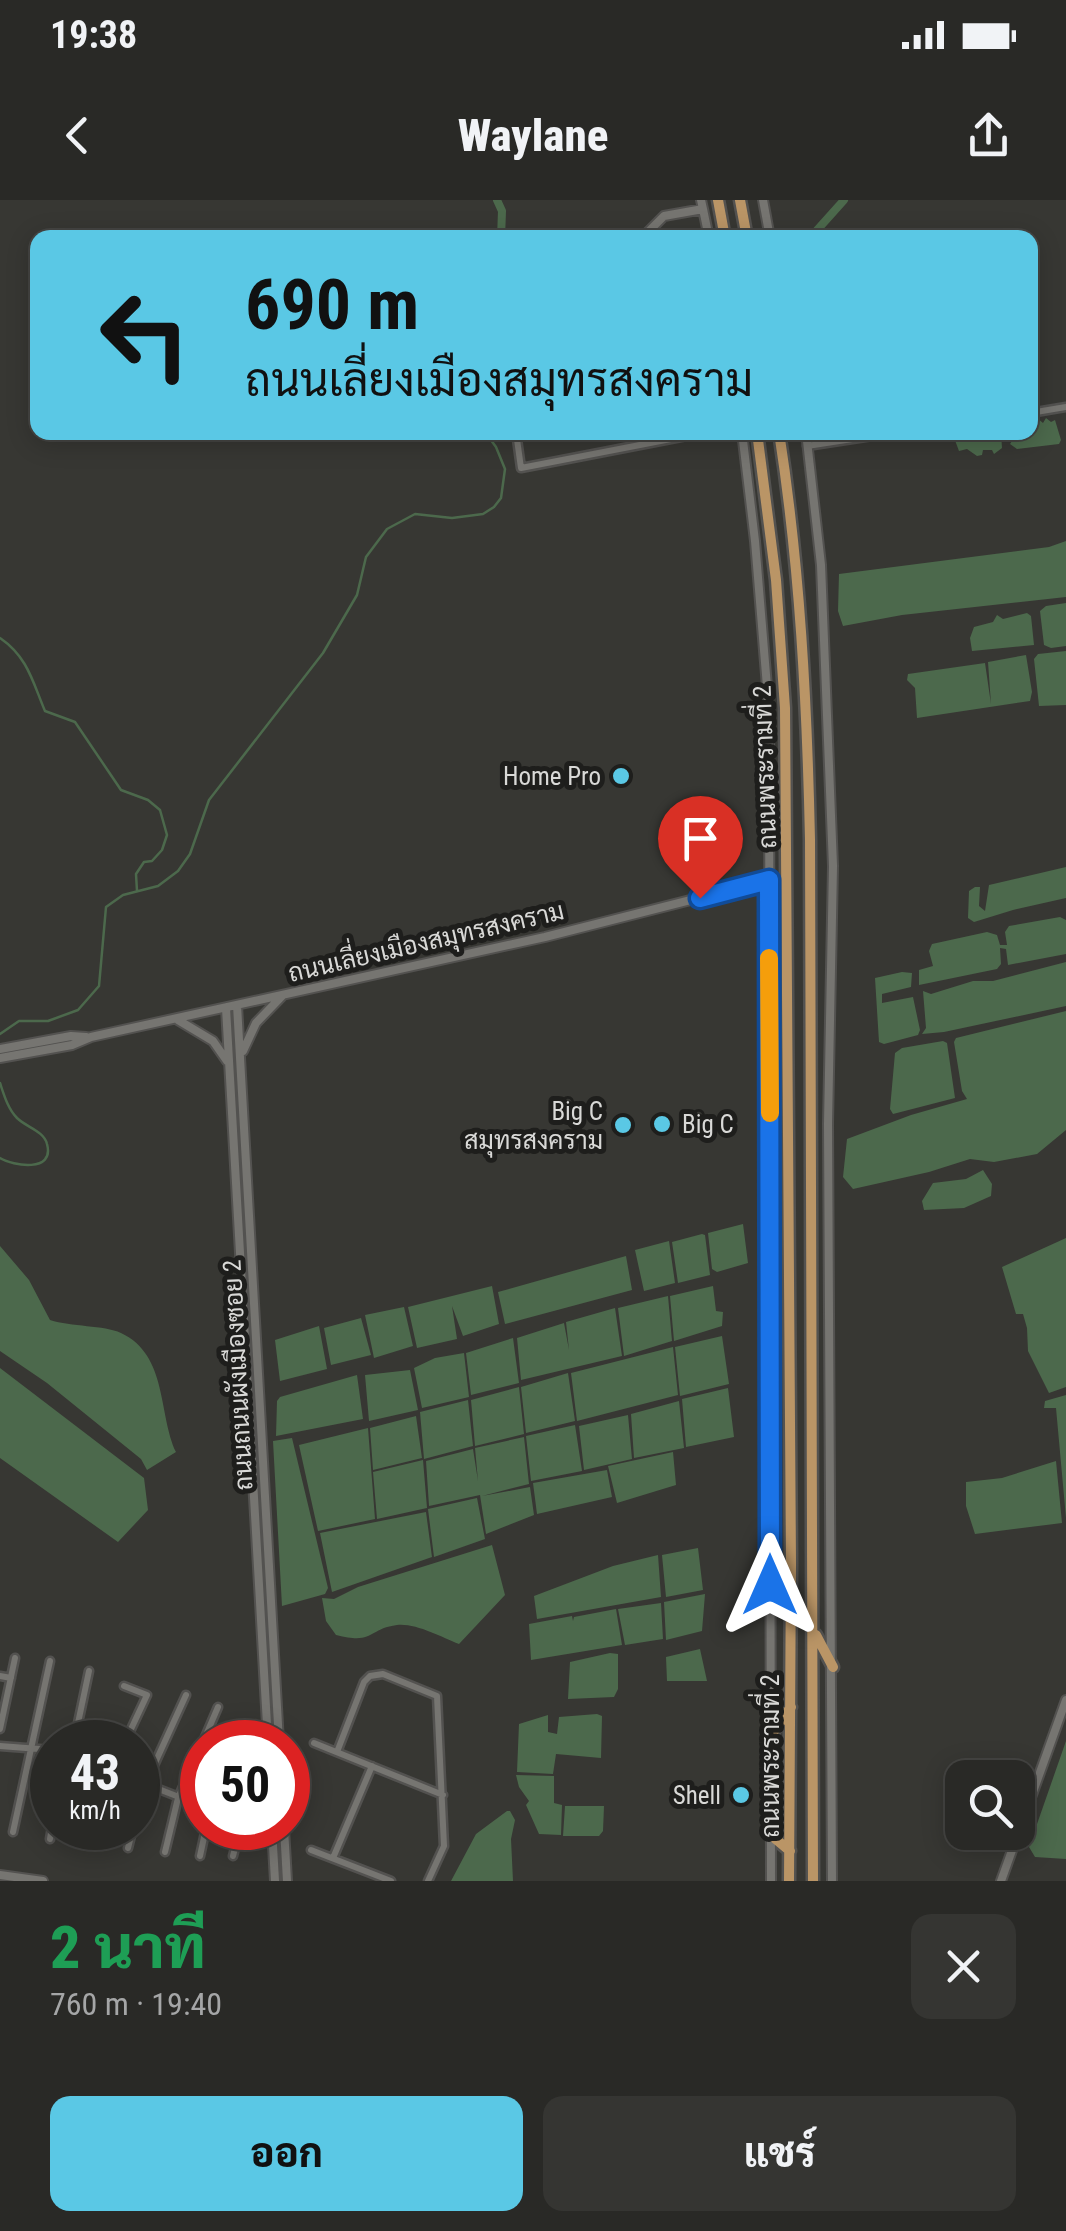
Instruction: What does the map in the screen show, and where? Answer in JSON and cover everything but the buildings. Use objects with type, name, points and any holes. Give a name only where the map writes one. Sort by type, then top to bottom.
[{"type":"highway","points":[[718,200],[724,230]]},
{"type":"highway","points":[[740,200],[746,230]]},
{"type":"highway","name":"ถนนพระรามที่ 2","points":[[758,440],[771,538],[785,708],[788,840],[789,1881]]},
{"type":"highway","name":"ถนนพระรามที่ 2","points":[[780,440],[797,578],[807,707],[813,1881]]},
{"type":"highway","points":[[755,541],[771,538]]},
{"type":"highway","points":[[813,1629],[833,1667]]},
{"type":"highway","points":[[772,1736],[791,1707]]},
{"type":"highway","points":[[772,1836],[790,1851]]},
{"type":"main road","points":[[763,200],[769,230]]},
{"type":"main road","points":[[650,230],[664,216],[702,204],[707,230]]},
{"type":"main road","name":"ถนนพระรามที่ 2","points":[[743,440],[769,711],[771,1881]]},
{"type":"main road","points":[[807,440],[821,566],[832,866],[828,1124],[832,1881]]},
{"type":"main road","name":"ถนนเลี่ยงเมืองสมุทรสงคราม","points":[[4,1053],[72,1045],[91,1037],[545,938],[769,880]]},
{"type":"main road","points":[[240,1060],[250,1032],[283,995]]},
{"type":"main road","name":"ถนนถนนผังเมืองซอย 2","points":[[238,1005],[278,1720]]},
{"type":"main road","name":"ถนนถนนผังเมืองซอย 2","points":[[226,1008],[267,1720]]},
{"type":"main road","points":[[176,1018],[213,1040],[230,1065]]},
{"type":"main road","points":[[231,1088],[242,1088]]},
{"type":"main road","points":[[1002,1881],[1066,1700]]},
{"type":"main road","points":[[274,1850],[275,1881]]},
{"type":"main road","points":[[285,1850],[287,1881]]},
{"type":"main road","points":[[0,1875],[43,1881]]},
{"type":"street","points":[[1038,412],[1066,407]]},
{"type":"street","points":[[517,440],[520,468],[665,440]]},
{"type":"street","points":[[807,446],[846,440]]},
{"type":"street","points":[[0,1729],[15,1658]]},
{"type":"street","points":[[38,1720],[50,1661]]},
{"type":"street","points":[[79,1720],[89,1671]]},
{"type":"street","points":[[337,1752],[364,1682],[370,1676],[383,1674],[437,1696],[444,1846],[428,1881]]},
{"type":"street","points":[[0,1676],[11,1678]]},
{"type":"street","points":[[124,1686],[147,1695],[135,1720]]},
{"type":"street","points":[[160,1745],[186,1694]]},
{"type":"street","points":[[213,1720],[218,1707]]},
{"type":"street","points":[[314,1743],[443,1795]]},
{"type":"street","points":[[0,1746],[30,1746]]},
{"type":"street","points":[[14,1832],[30,1756]]},
{"type":"street","points":[[334,1858],[372,1766]]},
{"type":"street","points":[[160,1791],[178,1798]]},
{"type":"street","points":[[165,1852],[180,1794]]},
{"type":"street","points":[[200,1856],[201,1850]]},
{"type":"street","points":[[232,1856],[234,1850]]},
{"type":"street","points":[[312,1850],[391,1881]]},
{"type":"shaded area","points":[[1046,418],[1055,420],[1061,440],[1059,444],[1017,449],[1010,444],[1013,440],[1038,440],[1038,419],[1043,423]]},
{"type":"shaded area","points":[[955,440],[1001,440],[1002,448],[994,454],[992,450],[983,450],[977,456],[967,449],[959,451]]},
{"type":"shaded area","points":[[1066,541],[1066,597],[902,615],[843,626],[838,611],[839,574],[1049,547]]},
{"type":"shaded area","points":[[1066,603],[1066,646],[1051,648],[1044,645],[1040,611],[1046,606]]},
{"type":"shaded area","points":[[1027,613],[1031,616],[1034,645],[972,651],[970,638],[974,627],[993,622],[997,615],[1003,619]]},
{"type":"shaded area","points":[[1066,651],[1066,705],[1039,706],[1034,659],[1038,654]]},
{"type":"shaded area","points":[[1026,655],[1030,701],[917,718],[915,688],[907,680],[908,674],[985,663],[991,704],[988,662]]},
{"type":"shaded area","points":[[1066,867],[1066,898],[974,922],[968,918],[969,891],[975,887],[980,887],[979,906],[985,911],[989,885]]},
{"type":"shaded area","points":[[1060,917],[1066,920],[1066,954],[1008,965],[1006,949],[1000,948],[1001,964],[997,969],[919,985],[919,970],[933,966],[929,951],[932,944],[987,932],[997,935],[1000,945],[1007,945],[1005,932],[1009,926]]},
{"type":"shaded area","points":[[1066,962],[1066,1006],[922,1034],[926,1028],[923,991],[931,994]]},
{"type":"shaded area","points":[[912,973],[911,987],[882,994],[882,1003],[913,997],[920,1030],[918,1035],[884,1044],[879,1042],[875,978]]},
{"type":"shaded area","points":[[1066,1011],[1066,1130],[1037,1154],[994,1162],[970,1159],[853,1189],[843,1177],[847,1139],[967,1099],[962,1091],[956,1038]]},
{"type":"shaded area","points":[[947,1043],[955,1098],[893,1114],[890,1109],[895,1053],[902,1048]]},
{"type":"shaded area","points":[[983,1170],[992,1184],[991,1196],[964,1208],[924,1210],[922,1201],[933,1183],[966,1179]]},
{"type":"shaded area","points":[[743,1224],[748,1263],[717,1272],[712,1269],[708,1233]]},
{"type":"shaded area","points":[[702,1234],[710,1275],[678,1283],[672,1242]]},
{"type":"shaded area","points":[[1066,1238],[1066,1387],[1049,1393],[1028,1351],[1023,1314],[1016,1314],[1002,1267]]},
{"type":"shaded area","points":[[669,1241],[675,1283],[644,1291],[635,1250]]},
{"type":"shaded area","points":[[0,1246],[29,1280],[50,1320],[114,1330],[136,1343],[154,1370],[176,1452],[147,1470],[141,1459],[47,1383],[0,1351]]},
{"type":"shaded area","points":[[626,1256],[632,1290],[505,1324],[498,1292]]},
{"type":"shaded area","points":[[492,1286],[499,1324],[463,1336],[452,1306],[457,1339],[417,1348],[408,1307]]},
{"type":"shaded area","points":[[713,1286],[716,1311],[723,1312],[722,1326],[674,1341],[670,1296]]},
{"type":"shaded area","points":[[668,1296],[672,1341],[624,1356],[618,1308]]},
{"type":"shaded area","points":[[404,1307],[413,1346],[374,1358],[365,1315]]},
{"type":"shaded area","points":[[615,1308],[622,1356],[521,1380],[517,1338],[564,1323],[569,1350],[566,1322]]},
{"type":"shaded area","points":[[361,1318],[371,1355],[331,1365],[324,1328]]},
{"type":"shaded area","points":[[319,1326],[327,1369],[280,1381],[275,1340]]},
{"type":"shaded area","points":[[722,1336],[729,1384],[680,1396],[675,1347]]},
{"type":"shaded area","points":[[513,1338],[519,1383],[471,1395],[466,1353]]},
{"type":"shaded area","points":[[673,1347],[678,1395],[577,1421],[571,1373]]},
{"type":"shaded area","points":[[464,1353],[469,1397],[422,1408],[414,1368],[435,1358]]},
{"type":"shaded area","points":[[0,1368],[144,1478],[148,1510],[118,1542],[0,1458]]},
{"type":"shaded area","points":[[410,1370],[418,1410],[369,1421],[365,1375]]},
{"type":"shaded area","points":[[568,1373],[575,1421],[526,1433],[521,1387]]},
{"type":"shaded area","points":[[357,1375],[363,1419],[276,1436],[280,1397]]},
{"type":"shaded area","points":[[519,1387],[524,1434],[475,1446],[471,1400]]},
{"type":"shaded area","points":[[728,1388],[734,1437],[686,1447],[682,1399]]},
{"type":"shaded area","points":[[1066,1395],[1066,1518],[1056,1408],[1044,1408],[1045,1401]]},
{"type":"shaded area","points":[[468,1400],[473,1446],[424,1459],[420,1412]]},
{"type":"shaded area","points":[[679,1401],[684,1448],[634,1458],[631,1414]]},
{"type":"shaded area","points":[[628,1415],[632,1459],[584,1470],[579,1426]]},
{"type":"shaded area","points":[[416,1416],[422,1458],[373,1470],[370,1428]]},
{"type":"shaded area","points":[[575,1425],[582,1471],[531,1481],[526,1436]]},
{"type":"shaded area","points":[[368,1428],[375,1519],[318,1531],[299,1445]]},
{"type":"shaded area","points":[[524,1437],[529,1484],[482,1496],[530,1487],[534,1515],[486,1534],[480,1495],[429,1506],[426,1461],[473,1449],[478,1481],[475,1448]]},
{"type":"shaded area","points":[[292,1438],[328,1588],[325,1594],[282,1606],[273,1441]]},
{"type":"shaded area","points":[[673,1452],[676,1485],[617,1503],[608,1466]]},
{"type":"shaded area","points":[[423,1460],[427,1508],[377,1519],[373,1472]]},
{"type":"shaded area","points":[[1056,1461],[1062,1523],[975,1534],[966,1506],[966,1482],[1002,1478]]},
{"type":"shaded area","points":[[607,1470],[612,1497],[537,1514],[533,1483]]},
{"type":"shaded area","points":[[477,1498],[485,1539],[434,1557],[428,1509]]},
{"type":"shaded area","points":[[426,1512],[432,1557],[332,1592],[320,1533]]},
{"type":"shaded area","points":[[492,1545],[505,1595],[459,1644],[404,1625],[349,1638],[336,1635],[326,1621],[322,1598],[334,1599],[358,1587]]},
{"type":"shaded area","points":[[698,1548],[703,1590],[666,1597],[662,1555]]},
{"type":"shaded area","points":[[658,1555],[661,1597],[537,1619],[534,1596],[613,1566]]},
{"type":"shaded area","points":[[705,1594],[702,1631],[666,1640],[664,1602]]},
{"type":"shaded area","points":[[661,1603],[663,1639],[625,1645],[618,1609]]},
{"type":"shaded area","points":[[616,1609],[622,1645],[531,1660],[529,1624],[572,1616],[573,1621],[574,1617]]},
{"type":"shaded area","points":[[700,1649],[707,1681],[667,1681],[666,1657]]},
{"type":"shaded area","points":[[618,1654],[618,1689],[614,1697],[568,1699],[570,1662]]},
{"type":"shaded area","points":[[548,1715],[548,1732],[557,1734],[559,1717],[602,1716],[601,1758],[556,1754],[553,1774],[517,1772],[519,1724]]},
{"type":"shaded area","points":[[1066,1741],[1066,1859],[1035,1857],[1031,1850],[1035,1850],[1035,1830]]},
{"type":"shaded area","points":[[516,1775],[554,1776],[554,1803],[562,1805],[561,1835],[539,1834]]},
{"type":"shaded area","points":[[565,1806],[604,1806],[603,1831],[599,1836],[563,1836]]},
{"type":"shaded area","points":[[507,1811],[515,1820],[511,1839],[513,1881],[451,1881],[476,1834]]},
{"type":"waterway","points":[[497,200],[502,211],[501,230]]},
{"type":"waterway","points":[[817,230],[844,200]]},
{"type":"waterway","points":[[0,1034],[19,1021],[48,1021],[78,1010],[99,986],[106,907],[123,895],[158,886],[178,871],[190,854],[209,800],[323,653],[357,595],[366,557],[387,529],[415,514],[452,518],[483,514],[501,498],[505,469],[491,440]]},
{"type":"waterway","points":[[0,638],[23,662],[45,711],[75,722],[121,790],[148,800],[160,810],[167,835],[162,850],[152,861],[144,862],[136,874],[137,891]]},
{"type":"waterway","points":[[0,1083],[11,1110],[42,1136],[48,1153],[45,1160],[31,1165],[0,1158]]},
{"type":"slow traffic","points":[[769,958],[770,1113]]},
{"type":"place","name":"Home Pro","points":[[621,776]]},
{"type":"place","name":"Big C","points":[[662,1124]]},
{"type":"place","name":"Big C สมุทรสงคราม","points":[[623,1125]]},
{"type":"place","name":"Shell","points":[[741,1795]]},
{"type":"route","points":[[700,898],[769,880],[770,1585]]}]
